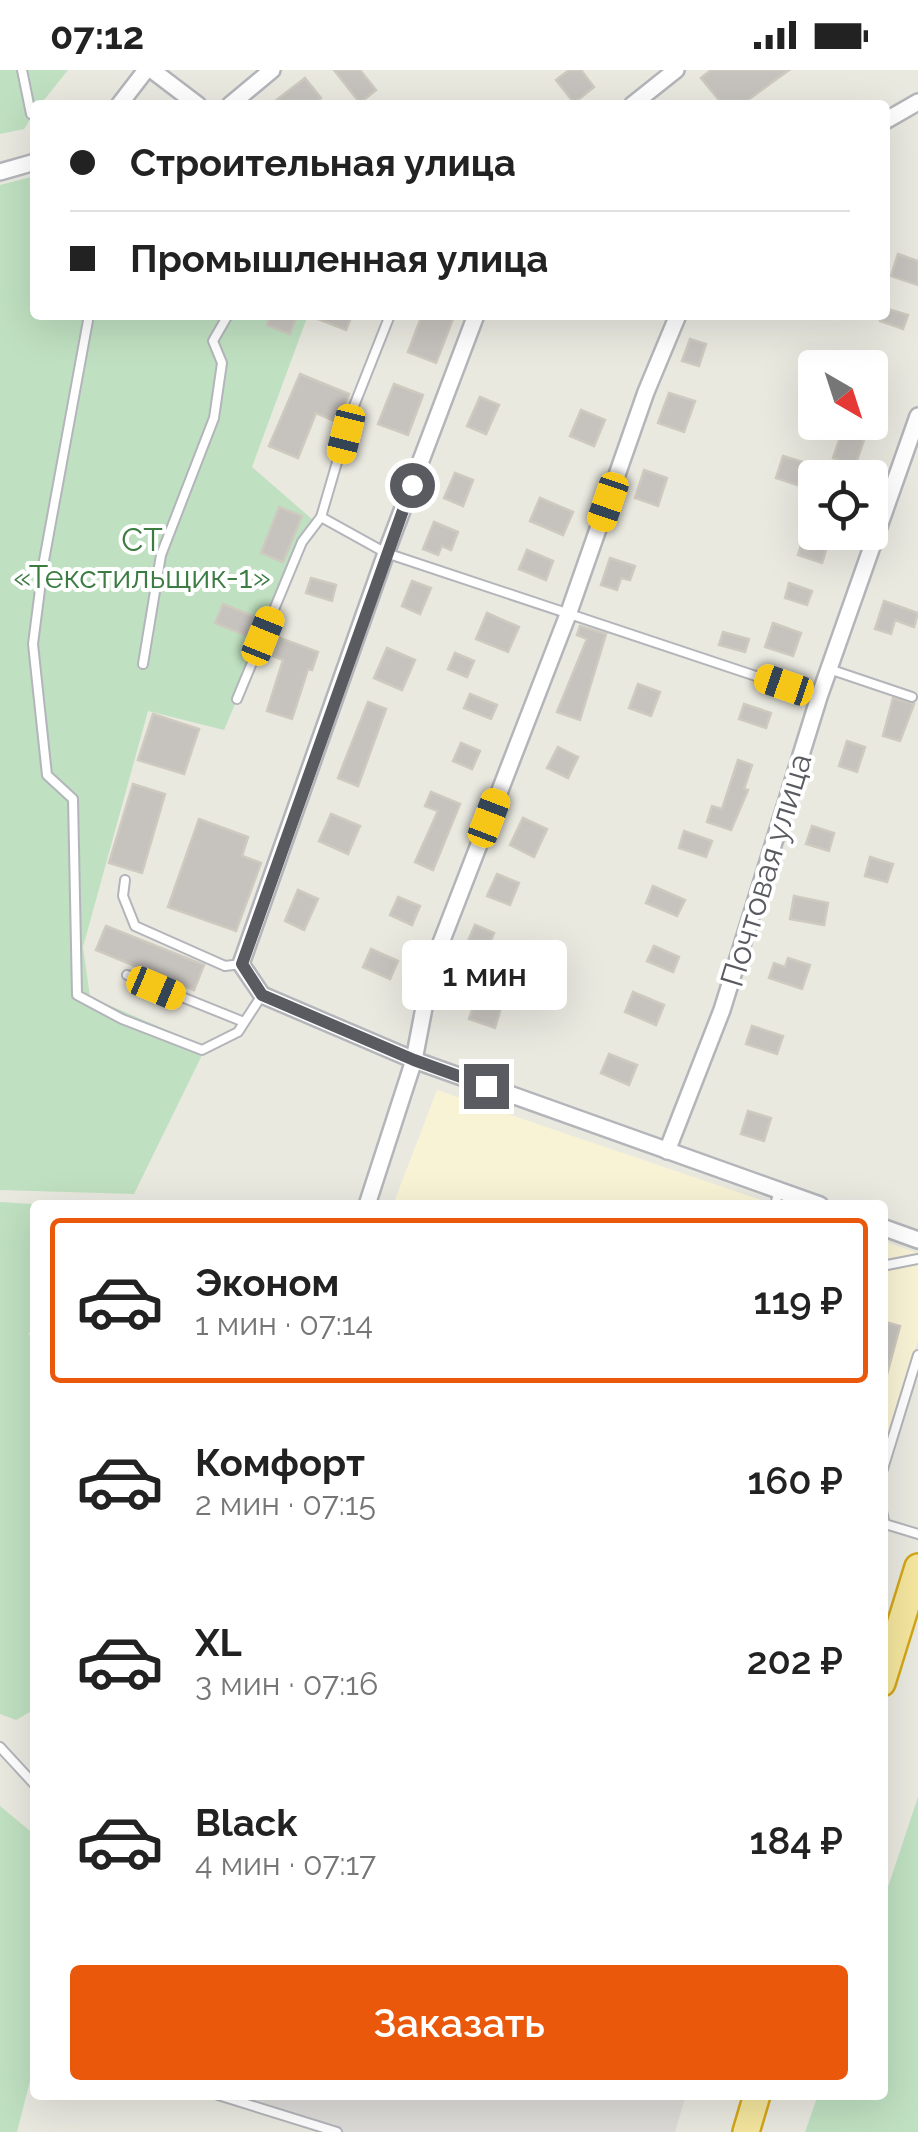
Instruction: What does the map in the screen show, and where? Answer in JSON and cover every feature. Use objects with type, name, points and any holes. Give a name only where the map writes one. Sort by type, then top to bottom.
[{"type":"highway","points":[[888,1664],[918,1566]]},
{"type":"highway","points":[[746,2132],[756,2100]]},
{"type":"street","points":[[123,100],[149,70],[191,100]]},
{"type":"street","points":[[236,100],[272,70]]},
{"type":"street","points":[[638,100],[676,70]]},
{"type":"street","points":[[890,118],[918,102]]},
{"type":"street","points":[[0,172],[30,163]]},
{"type":"street","points":[[474,320],[386,553],[242,964],[262,995],[414,1060],[667,1151],[777,1198]]},
{"type":"street","points":[[369,1200],[414,1060],[432,966],[569,612],[646,392],[676,320]]},
{"type":"street","name":"Почтовая улица","points":[[667,1151],[722,1010],[829,669],[918,416]]},
{"type":"street","points":[[888,1229],[918,1240]]},
{"type":"lane","points":[[22,70],[30,109]]},
{"type":"lane","points":[[131,100],[133,87]]},
{"type":"lane","points":[[88,320],[43,566],[33,644],[47,775],[73,798],[77,995],[122,1019],[202,1050],[238,1032],[262,995]]},
{"type":"lane","points":[[143,664],[161,555],[214,418],[222,363],[213,340],[225,320]]},
{"type":"lane","points":[[237,699],[302,542],[321,518],[352,411],[388,320]]},
{"type":"lane","points":[[321,518],[386,553],[820,697]]},
{"type":"lane","points":[[829,669],[912,697]]},
{"type":"lane","points":[[126,880],[123,896],[135,926],[224,966],[242,964]]},
{"type":"lane","points":[[127,975],[244,1022]]},
{"type":"lane","points":[[888,1265],[918,1259]]},
{"type":"lane","points":[[888,1452],[918,1355]]},
{"type":"lane","points":[[888,1525],[918,1534]]},
{"type":"lane","points":[[0,1747],[30,1780]]},
{"type":"lane","points":[[234,2100],[337,2132]]},
{"type":"shaded area","points":[[437,1090],[761,1200],[395,1200]]},
{"type":"shaded area","points":[[888,1243],[918,1253],[918,1340],[888,1439]]},
{"type":"shaded area","points":[[223,2100],[685,2100],[675,2132],[335,2132]]},
{"type":"green space","points":[[0,70],[68,70],[44,100],[30,100],[30,120],[24,129],[0,134]]},
{"type":"green space","name":"СТ «Текстильщик-1»","points":[[30,177],[30,320],[306,320],[252,467],[313,520],[224,730],[148,711],[83,947],[90,997],[206,1047],[134,1194],[0,1190],[0,185]]},
{"type":"green space","points":[[0,1202],[30,1204],[30,1712],[16,1720],[0,1714]]},
{"type":"green space","points":[[918,1797],[918,2132],[805,2132],[816,2100],[888,2100],[888,1887]]},
{"type":"green space","points":[[0,1806],[30,1831],[30,2081],[17,2132],[0,2132]]},
{"type":"building","points":[[334,70],[360,70],[376,90],[358,100]]},
{"type":"building","points":[[569,70],[581,70],[594,87],[578,100],[572,100],[556,80]]},
{"type":"building","points":[[711,70],[789,70],[748,100],[719,100],[701,78]]},
{"type":"building","points":[[305,78],[321,98],[318,100],[276,100]]},
{"type":"building","points":[[898,254],[918,261],[918,285],[891,276]]},
{"type":"building","points":[[890,310],[908,315],[903,329],[880,321],[890,320]]},
{"type":"building","points":[[268,320],[295,320],[290,334],[267,325]]},
{"type":"building","points":[[321,320],[350,320],[346,330]]},
{"type":"building","points":[[420,320],[453,320],[436,363],[408,352]]},
{"type":"building","points":[[690,339],[706,344],[699,366],[682,361]]},
{"type":"building","points":[[300,374],[349,394],[337,422],[316,413],[298,458],[269,446]]},
{"type":"building","points":[[394,384],[423,395],[408,435],[378,424]]},
{"type":"building","points":[[669,393],[695,401],[684,432],[658,423]]},
{"type":"building","points":[[480,397],[499,405],[486,434],[467,426]]},
{"type":"building","points":[[581,410],[605,420],[594,446],[570,436]]},
{"type":"building","points":[[839,440],[864,440],[857,460],[833,458]]},
{"type":"building","points":[[783,456],[798,461],[798,485],[776,478]]},
{"type":"building","points":[[644,470],[667,478],[658,506],[635,498]]},
{"type":"building","points":[[455,473],[473,480],[463,506],[444,498]]},
{"type":"building","points":[[540,498],[573,512],[563,535],[530,521]]},
{"type":"building","points":[[279,507],[302,516],[283,562],[261,553]]},
{"type":"building","points":[[434,522],[458,532],[451,550],[442,546],[438,555],[423,549]]},
{"type":"building","points":[[527,550],[553,561],[546,580],[519,569]]},
{"type":"building","points":[[800,550],[826,550],[822,563],[798,555]]},
{"type":"building","points":[[610,558],[635,566],[630,580],[621,578],[617,590],[601,585]]},
{"type":"building","points":[[311,578],[336,585],[332,601],[306,593]]},
{"type":"building","points":[[412,581],[431,588],[420,614],[402,606]]},
{"type":"building","points":[[789,583],[812,591],[807,605],[785,598]]},
{"type":"building","points":[[884,601],[918,613],[914,627],[895,620],[891,634],[875,629]]},
{"type":"building","points":[[223,604],[255,617],[247,636],[215,623]]},
{"type":"building","points":[[487,613],[519,627],[508,652],[476,639]]},
{"type":"building","points":[[773,623],[801,633],[793,656],[765,647]]},
{"type":"building","points":[[580,626],[606,634],[580,720],[557,712],[587,639],[577,635]]},
{"type":"building","points":[[723,632],[749,639],[745,652],[719,645]]},
{"type":"building","points":[[280,638],[318,652],[312,670],[308,669],[292,719],[267,711],[283,660],[273,656]]},
{"type":"building","points":[[387,648],[415,660],[402,690],[374,678]]},
{"type":"building","points":[[455,653],[474,661],[467,677],[448,669]]},
{"type":"building","points":[[638,684],[660,692],[651,716],[629,708]]},
{"type":"building","points":[[470,694],[497,705],[491,719],[464,708]]},
{"type":"building","points":[[893,698],[914,704],[900,741],[883,736]]},
{"type":"building","points":[[368,702],[386,709],[358,786],[338,778]]},
{"type":"building","points":[[744,704],[771,713],[766,728],[739,719]]},
{"type":"building","points":[[153,714],[199,729],[184,774],[138,760]]},
{"type":"building","points":[[847,741],[865,747],[857,772],[839,766]]},
{"type":"building","points":[[461,743],[480,751],[472,769],[453,761]]},
{"type":"building","points":[[558,747],[578,757],[568,778],[547,768]]},
{"type":"building","points":[[738,760],[752,765],[744,789],[748,790],[731,830],[707,822],[712,806],[722,809]]},
{"type":"building","points":[[133,784],[165,794],[142,873],[109,863]]},
{"type":"building","points":[[431,792],[460,804],[433,870],[415,862],[438,811],[425,806]]},
{"type":"building","points":[[331,814],[360,826],[348,854],[319,841]]},
{"type":"building","points":[[523,818],[547,829],[534,857],[510,845]]},
{"type":"building","points":[[199,819],[248,837],[242,856],[261,863],[236,931],[168,907]]},
{"type":"building","points":[[812,826],[834,833],[829,851],[806,844]]},
{"type":"building","points":[[684,831],[712,841],[706,857],[679,848]]},
{"type":"building","points":[[870,857],[893,864],[887,882],[865,876]]},
{"type":"building","points":[[497,874],[519,883],[510,905],[487,896]]},
{"type":"building","points":[[653,886],[685,900],[677,916],[646,903]]},
{"type":"building","points":[[298,890],[318,899],[304,930],[285,921]]},
{"type":"building","points":[[794,896],[828,903],[824,925],[790,919]]},
{"type":"building","points":[[398,897],[420,906],[412,925],[390,915]]},
{"type":"building","points":[[475,925],[494,933],[485,956],[465,948]]},
{"type":"building","points":[[106,926],[204,965],[194,990],[96,950]]},
{"type":"building","points":[[654,946],[679,957],[673,972],[647,961]]},
{"type":"building","points":[[371,949],[398,961],[390,979],[363,967]]},
{"type":"building","points":[[788,958],[810,965],[802,989],[769,978],[774,963],[785,967]]},
{"type":"building","points":[[633,992],[664,1005],[656,1025],[625,1012]]},
{"type":"building","points":[[478,993],[503,1001],[495,1028],[469,1019]]},
{"type":"building","points":[[752,1026],[783,1036],[777,1054],[746,1044]]},
{"type":"building","points":[[609,1054],[637,1065],[629,1085],[601,1073]]},
{"type":"building","points":[[748,1111],[771,1118],[764,1141],[741,1134]]},
{"type":"building","points":[[888,1323],[900,1326],[888,1371]]},
{"type":"route","points":[[412,485],[242,964],[262,995],[414,1060],[486,1086]]}]
